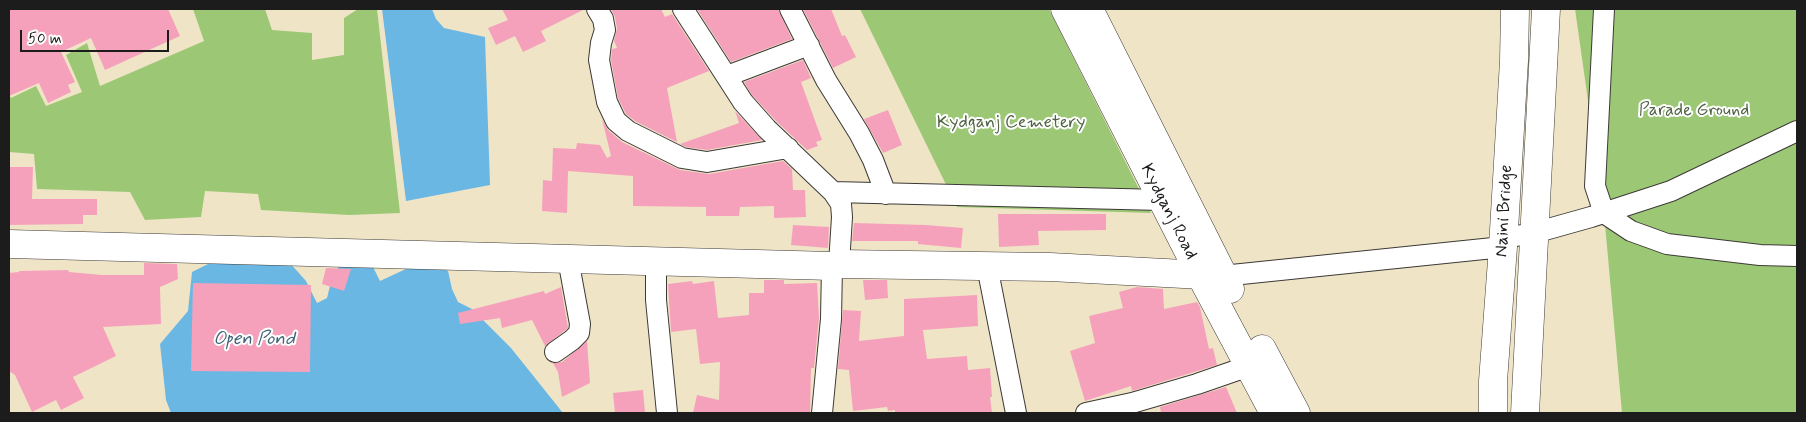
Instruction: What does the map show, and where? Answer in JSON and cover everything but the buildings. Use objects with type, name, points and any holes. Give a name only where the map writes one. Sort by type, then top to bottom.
[{"type":"main road","name":"Kydganj Road","points":[[1065,9],[1162,200],[1211,275],[1296,413]]},
{"type":"main road","name":"Kydganj Road","points":[[1089,9],[1211,275],[1249,366],[1274,413]]},
{"type":"main road","name":"Naini Bridge","points":[[1492,413],[1492,381],[1504,243],[1515,9]]},
{"type":"main road","name":"Naini Bridge","points":[[1525,413],[1546,9]]},
{"type":"main road","points":[[9,244],[656,262],[1050,267],[1211,275]]},
{"type":"street","points":[[597,9],[603,19],[606,30],[601,43],[599,60],[607,102],[616,121],[628,131],[682,158],[707,162],[788,148]]},
{"type":"street","points":[[683,9],[743,102],[839,204],[836,265],[822,413]]},
{"type":"street","points":[[790,9],[826,80],[859,133],[873,160],[886,194]]},
{"type":"street","points":[[1604,9],[1595,186],[1604,213],[1631,231],[1667,244],[1760,255],[1797,256]]},
{"type":"street","points":[[727,76],[809,45]]},
{"type":"street","points":[[1211,275],[1504,243],[1671,191],[1797,131]]},
{"type":"street","points":[[839,204],[886,194],[1162,200]]},
{"type":"street","points":[[555,352],[572,340],[578,333],[580,324],[568,259]]},
{"type":"street","points":[[656,262],[656,300],[667,413]]},
{"type":"street","points":[[987,266],[1016,413]]},
{"type":"street","points":[[1086,413],[1132,403],[1198,384],[1249,366]]},
{"type":"green space","points":[[193,9],[265,9],[272,30],[312,33],[312,60],[344,55],[344,18],[358,9],[377,9],[400,213],[349,215],[261,210],[258,194],[205,191],[201,217],[145,220],[130,192],[37,189],[34,154],[9,152],[9,95],[11,98],[36,86],[46,106],[82,92],[66,55],[87,43],[100,86],[204,41]]},
{"type":"green space","name":"Kydganj Cemetery","points":[[860,9],[1049,9],[1151,213],[957,207]]},
{"type":"green space","name":"Parade Ground","points":[[1575,9],[1797,9],[1797,413],[1622,413],[1604,213]]},
{"type":"water","points":[[382,9],[432,9],[436,19],[444,28],[485,37],[490,185],[406,201]]},
{"type":"water","name":"Open Pond","points":[[218,259],[289,262],[306,281],[317,303],[327,298],[332,278],[340,265],[373,267],[380,281],[408,268],[432,264],[448,271],[452,289],[458,302],[472,309],[511,348],[563,413],[171,413],[166,400],[160,344],[188,311],[192,272]]}]
